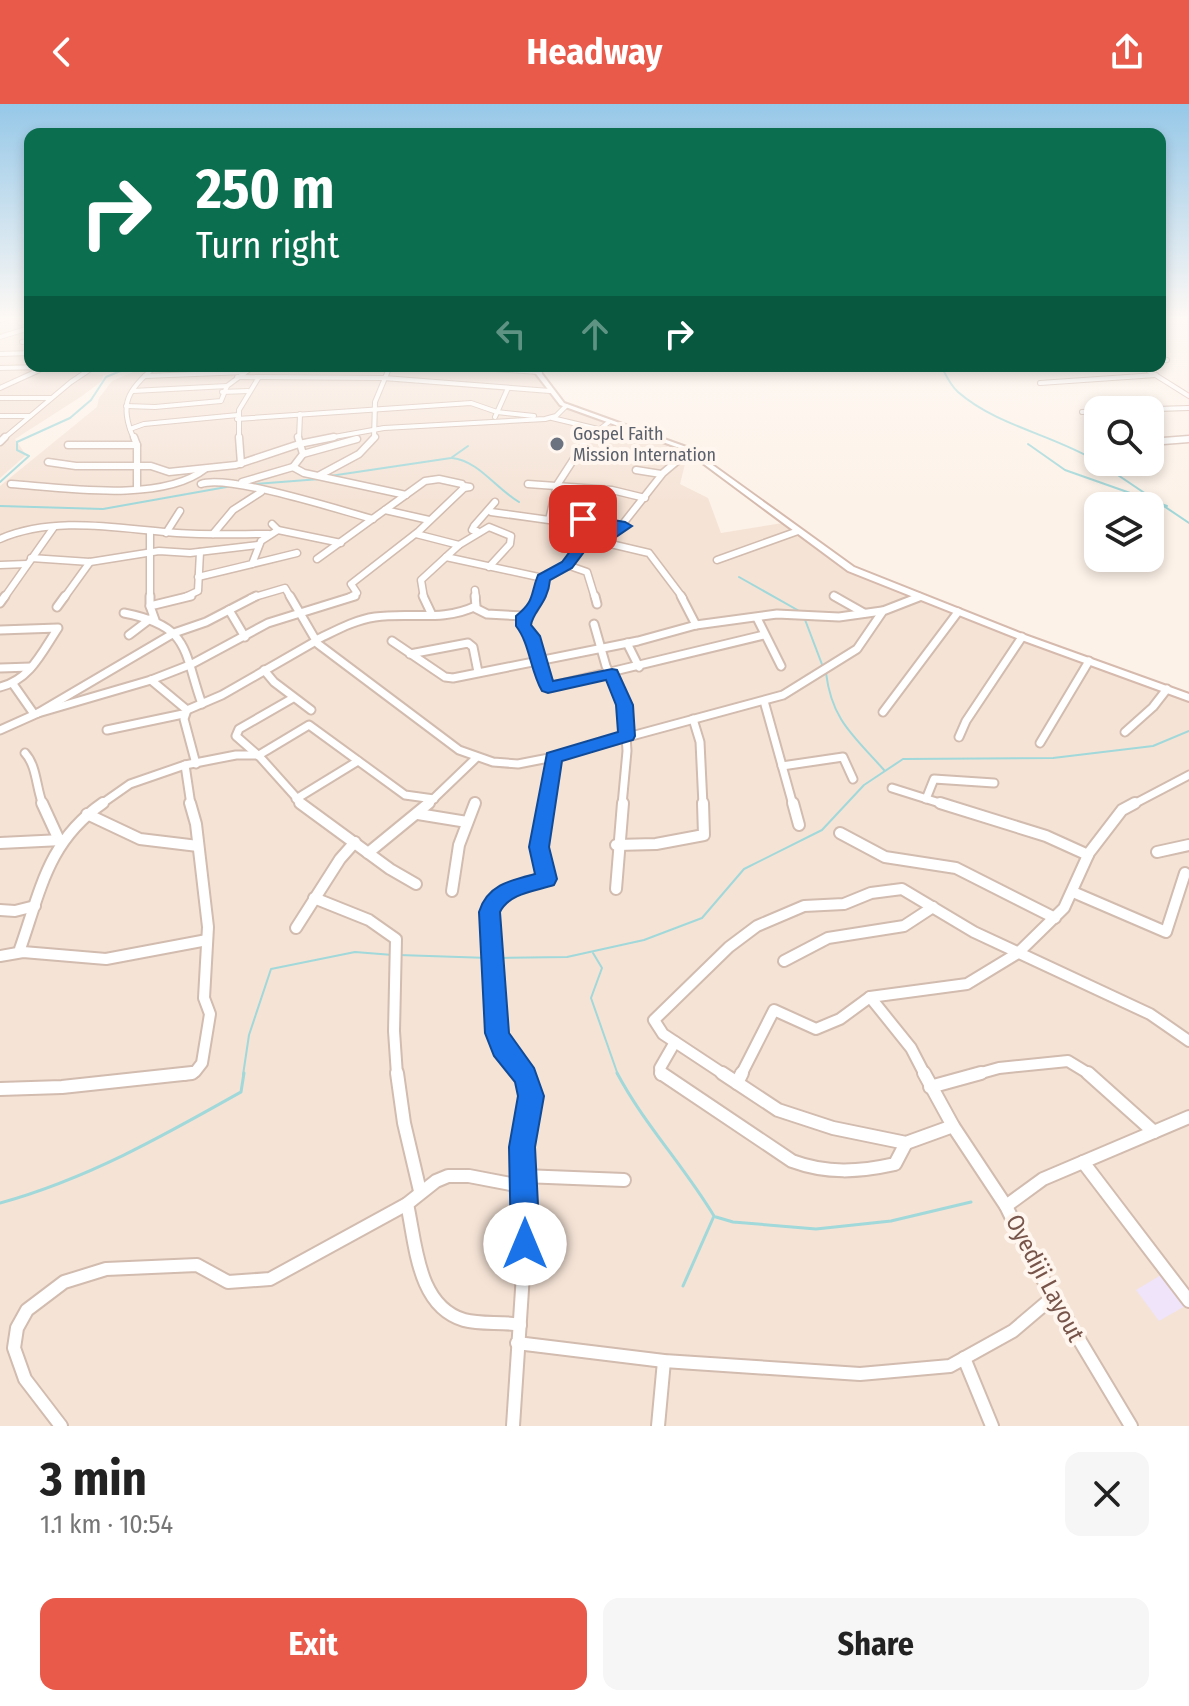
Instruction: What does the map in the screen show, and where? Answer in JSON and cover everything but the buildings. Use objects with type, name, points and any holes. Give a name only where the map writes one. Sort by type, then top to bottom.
[{"type":"main road","points":[[543,379],[550,391],[566,406],[670,442],[694,454],[851,569],[1022,637],[1189,698]]},
{"type":"street","points":[[0,388],[20,379]]},
{"type":"street","points":[[0,442],[80,379]]},
{"type":"street","points":[[137,487],[137,445],[126,406],[133,385],[141,379]]},
{"type":"street","points":[[126,406],[221,401],[222,392],[235,379]]},
{"type":"street","points":[[241,464],[240,403],[258,379]]},
{"type":"street","points":[[320,475],[345,464],[371,444],[376,430],[374,407],[384,379]]},
{"type":"street","points":[[393,379],[550,391]]},
{"type":"street","points":[[1040,383],[1102,379]]},
{"type":"street","points":[[1162,379],[1189,396]]},
{"type":"street","points":[[133,391],[227,386]]},
{"type":"street","points":[[493,421],[508,388]]},
{"type":"street","points":[[222,392],[248,391]]},
{"type":"street","points":[[0,398],[52,398]]},
{"type":"street","points":[[205,403],[201,411],[205,419]]},
{"type":"street","points":[[130,429],[144,424],[205,419],[477,403],[497,412],[548,418],[598,429]]},
{"type":"street","points":[[418,425],[423,406]]},
{"type":"street","points":[[48,462],[76,466],[155,467],[165,472],[205,469],[241,464],[299,444],[376,430],[548,418],[566,406]]},
{"type":"street","points":[[1164,409],[1189,408]]},
{"type":"street","points":[[300,414],[299,444],[303,454]]},
{"type":"street","points":[[0,416],[31,416]]},
{"type":"street","points":[[491,512],[545,522],[551,515],[556,487],[586,440],[609,422]]},
{"type":"street","points":[[242,482],[262,474],[287,472],[303,454],[376,430]]},
{"type":"street","points":[[1164,441],[1189,439]]},
{"type":"street","points":[[68,445],[137,445]]},
{"type":"street","points":[[446,557],[543,578],[567,565],[585,541],[609,536],[625,526],[661,474],[680,458],[694,454]]},
{"type":"street","points":[[241,455],[256,457]]},
{"type":"street","points":[[293,467],[406,495]]},
{"type":"street","points":[[11,484],[97,490],[137,487],[180,483],[194,478],[205,469]]},
{"type":"street","points":[[636,470],[661,474]]},
{"type":"street","points":[[36,713],[151,680],[192,664],[268,623],[355,596],[357,593],[351,584],[416,534],[464,487],[430,480],[317,559]]},
{"type":"street","points":[[201,484],[214,481],[373,519]]},
{"type":"street","points":[[528,484],[612,490],[645,498]]},
{"type":"street","points":[[213,534],[233,510],[261,492]]},
{"type":"street","points":[[478,531],[472,530],[474,525],[491,512],[495,502]]},
{"type":"street","points":[[385,510],[429,520]]},
{"type":"street","points":[[166,533],[180,511]]},
{"type":"street","points":[[551,515],[625,526]]},
{"type":"street","points":[[0,539],[12,533],[54,527],[269,534]]},
{"type":"street","points":[[0,603],[54,527]]},
{"type":"street","points":[[252,564],[258,545],[275,527],[341,543]]},
{"type":"street","points":[[432,615],[423,597],[421,580],[459,545],[478,531],[492,527],[511,536],[510,544],[489,567]]},
{"type":"street","points":[[150,531],[150,606],[153,619]]},
{"type":"street","points":[[717,560],[798,531]]},
{"type":"street","points":[[416,534],[459,545]]},
{"type":"street","points":[[591,540],[649,553],[688,605],[696,625]]},
{"type":"street","points":[[0,565],[29,561],[90,562],[150,553],[200,552],[258,545]]},
{"type":"street","points":[[150,606],[195,594],[200,552]]},
{"type":"street","points":[[198,577],[297,553]]},
{"type":"street","points":[[57,607],[90,562]]},
{"type":"street","points":[[567,565],[587,572],[597,604]]},
{"type":"street","points":[[107,730],[185,712],[316,640],[366,618],[432,615],[475,608],[487,614],[524,616],[530,613],[541,597],[543,578]]},
{"type":"street","points":[[0,730],[36,713],[174,633],[253,597],[285,588],[316,640],[434,732],[476,758],[518,764],[764,701],[799,687],[857,649],[883,611]]},
{"type":"street","points":[[475,590],[475,608]]},
{"type":"street","points":[[834,596],[865,613]]},
{"type":"street","points":[[392,641],[449,678],[627,643],[696,625],[803,613],[839,617],[883,611],[902,601],[919,597]]},
{"type":"street","points":[[229,610],[245,637]]},
{"type":"street","points":[[883,712],[958,612]]},
{"type":"street","points":[[124,613],[153,619],[174,633],[192,664],[202,704]]},
{"type":"street","points":[[524,616],[523,626],[532,636],[537,661],[548,687],[764,635]]},
{"type":"street","points":[[757,618],[781,666]]},
{"type":"street","points":[[129,635],[153,619]]},
{"type":"street","points":[[594,624],[625,705],[624,809],[616,845],[616,889]]},
{"type":"street","points":[[0,630],[58,628],[27,674],[13,684],[0,687]]},
{"type":"street","points":[[959,737],[966,721],[1022,637]]},
{"type":"street","points":[[409,654],[468,643],[473,647],[478,672]]},
{"type":"street","points":[[627,643],[639,667]]},
{"type":"street","points":[[1040,743],[1089,661]]},
{"type":"street","points":[[0,668],[31,667]]},
{"type":"street","points":[[264,670],[293,698],[311,710]]},
{"type":"street","points":[[151,680],[185,712],[196,764]]},
{"type":"street","points":[[13,684],[36,713]]},
{"type":"street","points":[[1125,732],[1153,707],[1167,689]]},
{"type":"street","points":[[293,698],[236,733],[313,815],[355,842],[395,875],[416,884]]},
{"type":"street","points":[[764,701],[799,825]]},
{"type":"street","points":[[616,845],[656,844],[704,835],[700,742],[693,719]]},
{"type":"street","points":[[20,949],[60,840],[87,814],[130,784],[185,765],[236,755],[259,755],[309,725],[405,795],[434,799]]},
{"type":"street","points":[[25,753],[32,761],[36,789],[60,840]]},
{"type":"street","points":[[513,1426],[525,1181],[522,1147],[531,1096],[525,1076],[502,1048],[497,1033],[489,912],[492,902],[509,889],[547,879],[539,847],[554,757]]},
{"type":"street","points":[[782,766],[843,757],[853,779]]},
{"type":"street","points":[[368,853],[418,814],[476,758]]},
{"type":"street","points":[[296,799],[358,761]]},
{"type":"street","points":[[0,1089],[62,1087],[195,1072],[202,1063],[210,1014],[204,998],[207,940],[196,824],[186,789],[185,765]]},
{"type":"street","points":[[737,1083],[772,1011],[816,1029],[840,1019],[870,997],[967,984],[1018,953],[1055,918],[1073,892],[1088,855],[1122,810],[1189,775]]},
{"type":"street","points":[[926,799],[934,779],[994,783]]},
{"type":"street","points":[[892,788],[1046,836],[1088,855]]},
{"type":"street","points":[[452,891],[456,857],[475,802]]},
{"type":"street","points":[[87,814],[130,838],[167,845],[198,846]]},
{"type":"street","points":[[418,814],[467,822]]},
{"type":"street","points":[[840,833],[885,857],[956,868],[1055,918]]},
{"type":"street","points":[[0,843],[60,840]]},
{"type":"street","points":[[296,928],[355,842]]},
{"type":"street","points":[[1157,852],[1189,845]]},
{"type":"street","points":[[1073,892],[1166,932],[1185,873]]},
{"type":"street","points":[[953,1126],[906,1143],[833,1128],[778,1110],[675,1042],[655,1024],[656,1016],[729,947],[757,926],[804,906],[844,904],[893,888],[902,889],[1018,953],[1150,1014],[1189,1041]]},
{"type":"street","points":[[314,898],[369,920],[396,939],[393,1007],[399,1091],[407,1149],[420,1191]]},
{"type":"street","points":[[0,910],[15,911],[35,906]]},
{"type":"street","points":[[784,961],[829,938],[898,929],[914,923],[933,907]]},
{"type":"street","points":[[0,956],[20,949],[66,957],[111,959],[207,940]]},
{"type":"street","points":[[870,997],[905,1040],[953,1126],[1006,1206]]},
{"type":"street","points":[[675,1042],[660,1068],[661,1076],[800,1165],[841,1172],[877,1168],[895,1164],[906,1143]]},
{"type":"street","points":[[930,1087],[999,1068],[1068,1061],[1083,1068],[1154,1132]]},
{"type":"street","name":"Oyediji Layout","points":[[1131,1426],[1021,1242],[1006,1206],[1043,1179],[1189,1117]]},
{"type":"street","points":[[1083,1162],[1187,1293]]},
{"type":"street","points":[[61,1426],[26,1382],[15,1358],[13,1342],[21,1319],[59,1283],[72,1275],[100,1269],[200,1264],[226,1281],[266,1281],[407,1204],[420,1191],[448,1176],[525,1181],[624,1180]]},
{"type":"street","points":[[407,1204],[426,1290],[436,1304],[451,1316],[469,1321],[495,1320],[520,1325]]},
{"type":"street","points":[[517,1343],[664,1361],[860,1374],[950,1366],[1013,1331],[1053,1297]]},
{"type":"street","points":[[964,1358],[992,1426]]},
{"type":"street","points":[[658,1426],[664,1361]]},
{"type":"shaded area","points":[[0,379],[102,379],[82,396],[15,439],[26,455],[0,478]]},
{"type":"shaded area","points":[[543,379],[558,403],[670,441],[688,452],[680,484],[708,498],[721,533],[789,522],[847,564],[896,586],[1189,695],[1189,1426],[0,1426],[0,486],[97,407],[99,398],[112,381]]},
{"type":"shaded area","points":[[1161,1275],[1185,1306],[1159,1321],[1136,1290]]},
{"type":"waterway","points":[[0,482],[29,456],[17,450],[17,442],[70,418],[91,400],[105,379]]},
{"type":"waterway","points":[[947,379],[973,404],[1084,455]]},
{"type":"waterway","points":[[1028,444],[1065,470],[1127,492]]},
{"type":"waterway","points":[[330,476],[451,458],[468,446]]},
{"type":"waterway","points":[[452,458],[470,464],[519,502]]},
{"type":"waterway","points":[[1119,476],[1143,492]]},
{"type":"waterway","points":[[255,484],[320,479]]},
{"type":"waterway","points":[[0,506],[103,509],[232,486]]},
{"type":"waterway","points":[[1164,506],[1189,523]]},
{"type":"waterway","points":[[739,577],[801,612]]},
{"type":"waterway","points":[[804,617],[823,667]]},
{"type":"waterway","points":[[826,673],[839,716],[884,770]]},
{"type":"waterway","points":[[495,958],[567,957],[644,940],[702,918],[744,869],[822,830],[864,785],[903,759],[1053,758],[1153,746],[1189,731]]},
{"type":"waterway","points":[[243,1075],[249,1035],[271,969],[355,952],[393,955]]},
{"type":"waterway","points":[[593,953],[602,968],[591,998],[618,1074]]},
{"type":"waterway","points":[[399,955],[489,958]]},
{"type":"waterway","points":[[0,1203],[63,1182],[153,1140],[241,1092],[244,1073]]},
{"type":"waterway","points":[[618,1074],[639,1110],[714,1216],[683,1286]]},
{"type":"waterway","points":[[716,1217],[733,1222],[816,1229],[891,1221],[971,1202]]},
{"type":"place","name":"Gospel Faith Mission Internation","points":[[557,444]]},
{"type":"route","points":[[525,1244],[526,1187],[522,1147],[531,1096],[525,1076],[502,1048],[497,1033],[489,912],[497,896],[509,889],[547,879],[539,847],[554,757],[627,736],[625,705],[612,674],[548,687],[537,661],[532,636],[523,626],[524,616],[530,613],[544,590],[543,578],[567,565],[585,541],[609,536],[625,526],[583,519]]}]
